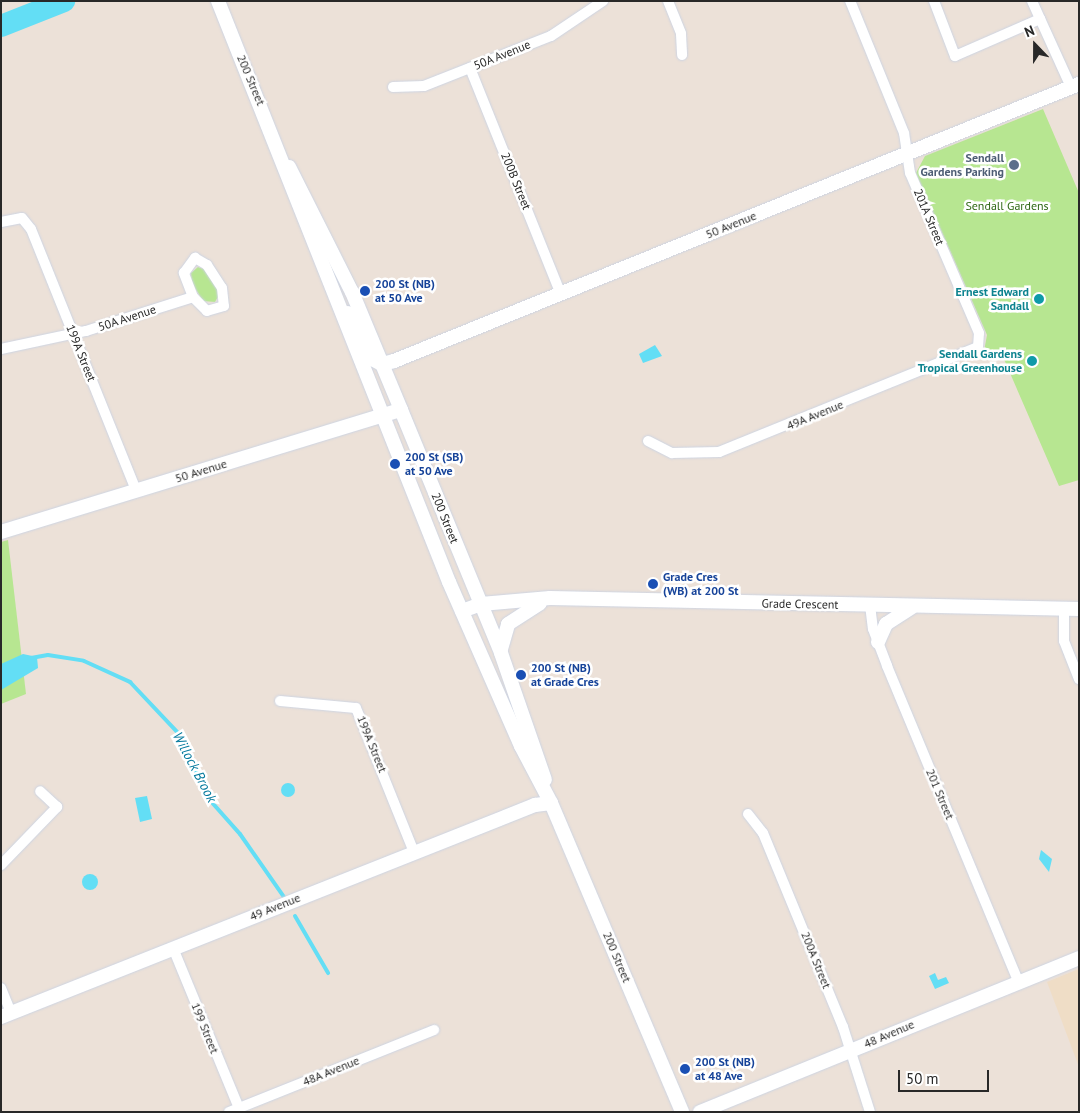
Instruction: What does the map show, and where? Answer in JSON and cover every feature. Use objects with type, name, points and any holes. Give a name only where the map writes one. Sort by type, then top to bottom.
[{"type":"street","name":"200 Street","points":[[218,1],[284,158],[305,191],[402,410],[502,653],[535,739],[551,803]]},
{"type":"street","name":"50A Avenue","points":[[393,87],[414,89],[551,36],[603,1]]},
{"type":"street","points":[[668,1],[681,34],[682,55]]},
{"type":"street","name":"201A Street","points":[[850,1],[904,133],[910,173],[979,333],[978,347]]},
{"type":"street","points":[[934,1],[955,56],[1040,19]]},
{"type":"street","points":[[1032,1],[1075,86]]},
{"type":"street","name":"200B Street","points":[[470,68],[562,294]]},
{"type":"street","name":"50 Avenue","points":[[382,364],[562,294],[1075,86]]},
{"type":"street","name":"200 Street","points":[[284,158],[293,197],[324,277],[462,612],[551,803],[682,1112]]},
{"type":"street","name":"199A Street","points":[[1,222],[22,218],[73,334],[136,490]]},
{"type":"street","points":[[195,258],[207,265],[225,302],[224,306],[207,310],[193,297],[184,274],[185,266],[195,258]]},
{"type":"street","points":[[324,277],[342,298],[370,358],[382,364]]},
{"type":"street","name":"50A Avenue","points":[[1,349],[73,334],[193,297]]},
{"type":"street","name":"49A Avenue","points":[[648,441],[672,452],[718,452],[978,347]]},
{"type":"street","name":"50 Avenue","points":[[1,532],[402,410]]},
{"type":"street","points":[[502,653],[508,624],[522,610],[550,598]]},
{"type":"street","name":"Grade Crescent","points":[[462,612],[481,604],[550,598],[1079,609]]},
{"type":"street","name":"201 Street","points":[[870,605],[878,642],[1018,981]]},
{"type":"street","points":[[878,642],[886,624],[915,606]]},
{"type":"street","points":[[1064,609],[1064,640],[1079,679]]},
{"type":"street","name":"199A Street","points":[[280,701],[356,708],[414,852]]},
{"type":"street","points":[[1,865],[57,807],[40,791]]},
{"type":"street","name":"49 Avenue","points":[[6,1015],[414,852],[551,803]]},
{"type":"street","name":"200A Street","points":[[748,814],[763,834],[851,1050],[870,1112]]},
{"type":"street","name":"199 Street","points":[[173,948],[234,1110]]},
{"type":"street","name":"48 Avenue","points":[[700,1112],[1018,981],[1079,958]]},
{"type":"street","points":[[1,988],[6,1015]]},
{"type":"street","name":"48A Avenue","points":[[234,1110],[434,1030]]},
{"type":"shaded area","points":[[1079,969],[1079,1067],[1047,982]]},
{"type":"green space","name":"Sendall Gardens","points":[[1043,109],[1079,193],[1079,480],[1059,486],[1000,350],[984,351],[987,335],[916,173],[925,156]]},
{"type":"green space","points":[[198,267],[206,270],[220,293],[215,302],[203,301],[192,283],[191,273]]},
{"type":"green space","points":[[8,540],[26,694],[1,704],[1,542]]},
{"type":"water","points":[[655,345],[662,356],[643,363],[639,354]]},
{"type":"water","points":[[23,654],[37,657],[38,668],[1,690],[1,664]]},
{"type":"water","points":[[285,783],[291,783],[295,790],[291,797],[285,797],[281,793],[281,787]]},
{"type":"water","points":[[147,796],[152,819],[140,822],[135,798]]},
{"type":"water","points":[[1041,850],[1052,859],[1049,872],[1039,859]]},
{"type":"water","points":[[87,874],[93,874],[98,879],[96,888],[87,890],[82,885],[82,879]]},
{"type":"water","points":[[935,973],[938,980],[946,977],[949,983],[935,989],[929,976]]},
{"type":"waterway","points":[[1,26],[64,1]]},
{"type":"waterway","name":"Willock Brook","points":[[31,658],[48,655],[84,661],[130,682],[178,733],[208,798],[240,834],[284,897]]},
{"type":"waterway","name":"Willock Brook","points":[[295,916],[328,973]]},
{"type":"place","name":"Sendall Gardens Parking","points":[[1014,165]]},
{"type":"place","name":"200 St (NB) at 50 Ave","points":[[365,291]]},
{"type":"place","name":"Ernest Edward Sandall","points":[[1039,299]]},
{"type":"place","name":"Sendall Gardens Tropical Greenhouse","points":[[1032,361]]},
{"type":"place","name":"200 St (SB) at 50 Ave","points":[[395,464]]},
{"type":"place","name":"Grade Cres (WB) at 200 St","points":[[653,584]]},
{"type":"place","name":"200 St (NB) at Grade Cres","points":[[521,675]]},
{"type":"place","name":"200 St (NB) at 48 Ave","points":[[685,1069]]}]
